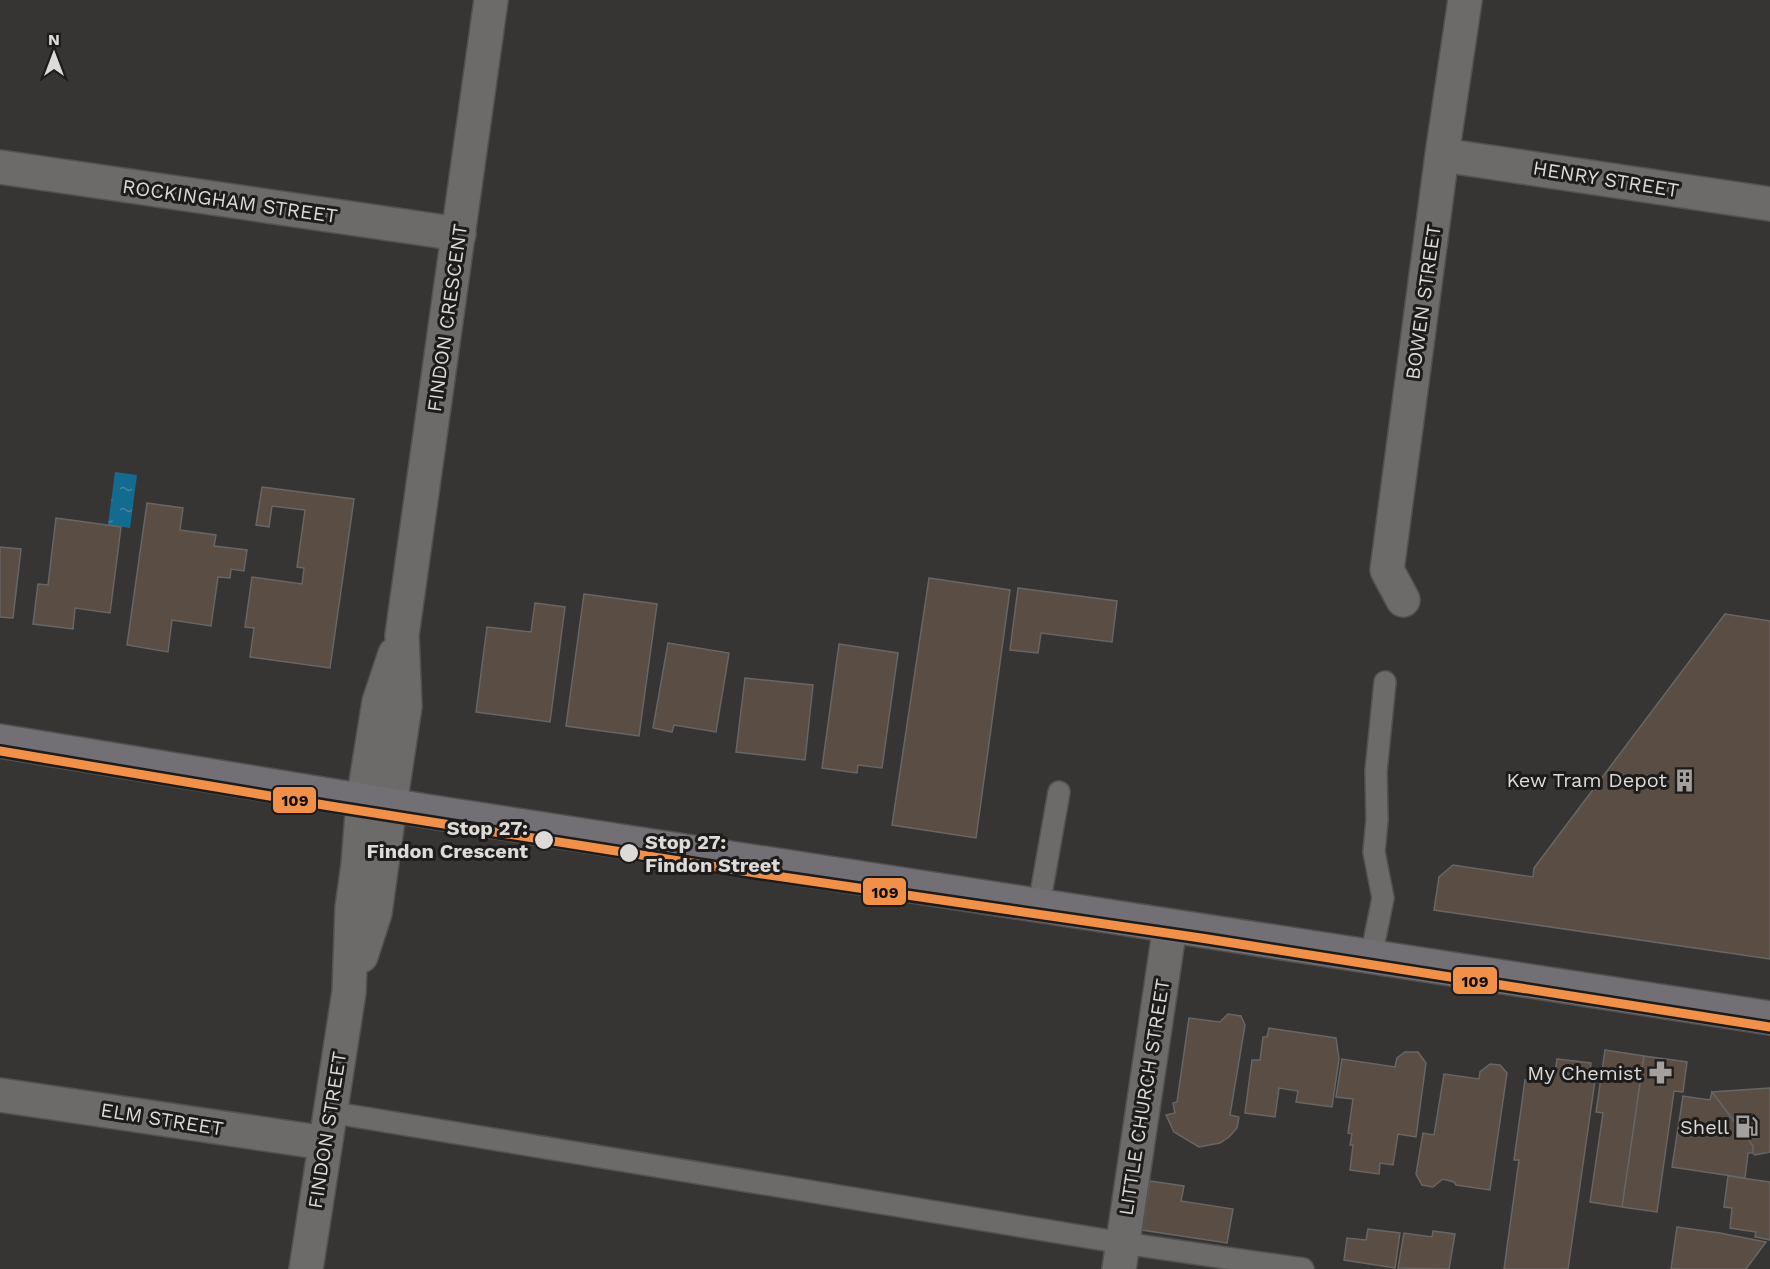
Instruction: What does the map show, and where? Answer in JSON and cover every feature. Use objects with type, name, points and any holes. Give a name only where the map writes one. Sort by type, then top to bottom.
[{"type":"main road","points":[[0,741],[823,873],[1770,1018]]},
{"type":"street","name":"FINDON CRESCENT","points":[[377,803],[379,702],[402,635],[491,0]]},
{"type":"street","name":"BOWEN STREET","points":[[1403,600],[1387,570],[1465,0]]},
{"type":"street","name":"HENRY STREET","points":[[1442,155],[1770,204]]},
{"type":"street","name":"ROCKINGHAM STREET","points":[[0,167],[459,234]]},
{"type":"street","name":"FINDON STREET","points":[[306,1269],[349,992],[352,908],[377,803]]},
{"type":"street","name":"LITTLE CHURCH STREET","points":[[1121,1256],[1170,926]]},
{"type":"street","name":"ELM STREET","points":[[0,1095],[327,1128]]},
{"type":"lane","points":[[1371,957],[1383,898],[1374,852],[1377,820],[1376,771],[1385,681]]},
{"type":"lane","points":[[1039,905],[1059,792]]},
{"type":"lane","points":[[327,1128],[1121,1256],[1303,1269]]},
{"type":"water","points":[[115,472],[137,475],[130,528],[108,525]]},
{"type":"building","points":[[262,487],[354,499],[330,668],[250,657],[254,628],[245,627],[252,577],[302,584],[304,568],[297,567],[305,510],[272,506],[269,527],[256,525]]},
{"type":"building","points":[[147,503],[183,508],[180,530],[216,535],[214,546],[247,550],[244,571],[231,569],[230,578],[218,577],[211,626],[172,620],[168,652],[127,645]]},
{"type":"building","points":[[56,518],[121,527],[110,613],[75,608],[73,629],[33,624],[38,584],[48,585]]},
{"type":"building","points":[[0,547],[21,549],[13,618],[0,617]]},
{"type":"building","points":[[929,578],[1010,590],[976,838],[892,825]]},
{"type":"building","points":[[1018,588],[1117,601],[1112,642],[1041,633],[1038,653],[1010,650]]},
{"type":"building","points":[[584,594],[657,604],[639,736],[566,726]]},
{"type":"building","points":[[535,603],[565,607],[550,722],[476,712],[487,627],[531,632]]},
{"type":"building","name":"Kew Tram Depot","points":[[1725,614],[1770,621],[1770,959],[1434,910],[1439,877],[1453,865],[1533,877],[1534,868]]},
{"type":"building","points":[[668,643],[729,653],[716,732],[674,725],[672,732],[653,728]]},
{"type":"building","points":[[839,644],[898,653],[882,768],[858,765],[857,773],[822,768]]},
{"type":"building","points":[[745,678],[813,685],[805,760],[736,752]]},
{"type":"building","points":[[1228,1014],[1241,1016],[1245,1025],[1230,1115],[1239,1117],[1237,1128],[1220,1143],[1199,1147],[1174,1132],[1166,1115],[1175,1113],[1173,1103],[1177,1102],[1189,1018],[1220,1022]]},
{"type":"building","points":[[1269,1028],[1336,1038],[1339,1059],[1332,1107],[1296,1102],[1298,1091],[1279,1088],[1275,1117],[1245,1113],[1252,1060],[1260,1060],[1263,1037],[1267,1037]]},
{"type":"building","points":[[1605,1050],[1644,1056],[1622,1207],[1590,1202],[1603,1113],[1596,1112]]},
{"type":"building","points":[[1405,1052],[1418,1052],[1426,1063],[1416,1137],[1398,1134],[1393,1165],[1380,1163],[1379,1174],[1350,1170],[1353,1145],[1350,1145],[1352,1134],[1348,1133],[1353,1099],[1336,1097],[1342,1059],[1395,1067],[1397,1058]]},
{"type":"building","points":[[1644,1056],[1687,1062],[1683,1092],[1674,1091],[1657,1212],[1622,1207]]},
{"type":"building","points":[[1557,1059],[1591,1063],[1590,1072],[1596,1073],[1568,1269],[1504,1269],[1519,1160],[1514,1160],[1525,1080],[1536,1082],[1537,1072],[1555,1074]]},
{"type":"building","points":[[1490,1064],[1500,1065],[1507,1073],[1490,1190],[1456,1185],[1454,1182],[1443,1179],[1433,1187],[1422,1185],[1416,1174],[1423,1133],[1434,1135],[1444,1074],[1479,1079],[1480,1072]]},
{"type":"building","points":[[1770,1088],[1770,1152],[1755,1155],[1753,1146],[1712,1092]]},
{"type":"building","points":[[1712,1092],[1753,1146],[1753,1153],[1748,1153],[1745,1178],[1672,1167],[1683,1096],[1710,1100]]},
{"type":"building","points":[[1728,1176],[1770,1182],[1770,1240],[1755,1237],[1756,1232],[1730,1228],[1732,1208],[1724,1207]]},
{"type":"building","points":[[1150,1181],[1184,1186],[1181,1201],[1233,1209],[1227,1243],[1142,1230]]},
{"type":"building","points":[[1677,1227],[1766,1242],[1746,1269],[1671,1269]]},
{"type":"building","points":[[1368,1229],[1400,1233],[1395,1268],[1344,1260],[1347,1238],[1366,1240]]},
{"type":"building","points":[[1433,1231],[1455,1234],[1449,1269],[1398,1268],[1404,1233],[1432,1237]]},
{"type":"tram line","points":[[762,874],[878,873]]},
{"type":"transit line","name":"109","points":[[0,751],[762,874],[1201,938],[1770,1027]]},
{"type":"place","name":"Kew Tram Depot","points":[[1685,780]]},
{"type":"place","name":"Stop 27: Findon Crescent","points":[[544,840]]},
{"type":"place","name":"Stop 27: Findon Street","points":[[629,853]]},
{"type":"place","name":"My Chemist","points":[[1660,1073]]},
{"type":"place","name":"Shell","points":[[1747,1127]]}]
